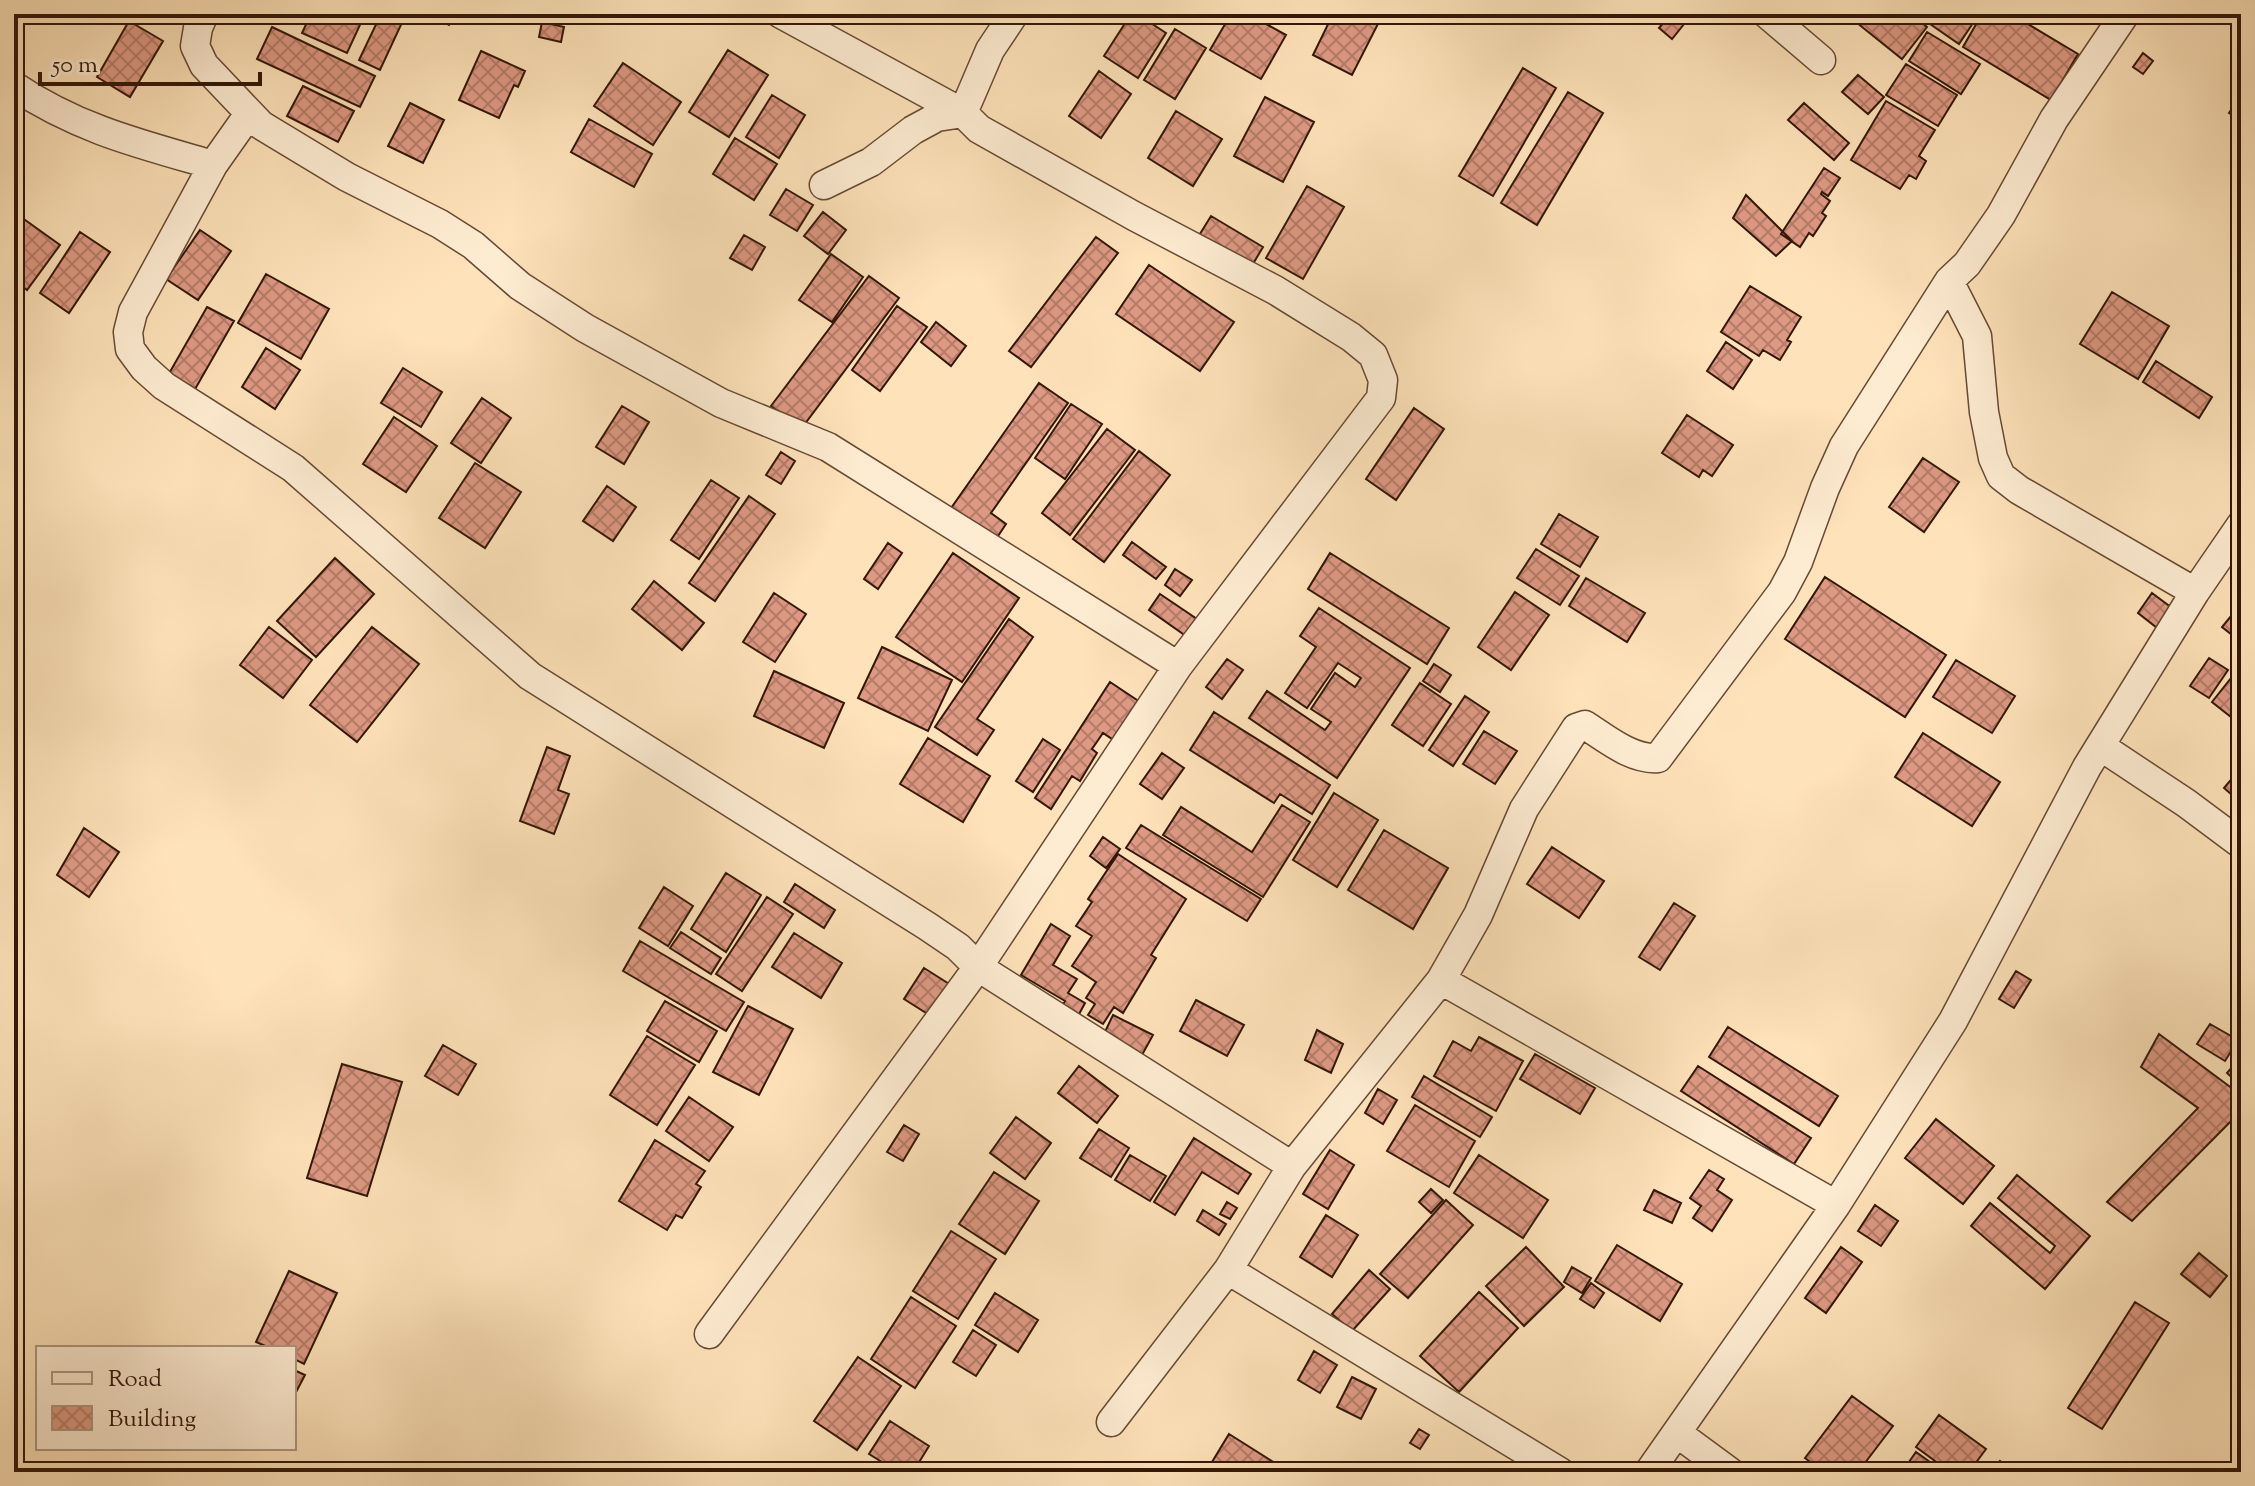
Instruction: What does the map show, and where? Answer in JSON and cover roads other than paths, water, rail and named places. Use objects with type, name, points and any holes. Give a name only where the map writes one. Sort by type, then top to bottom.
[{"type":"street","points":[[204,14],[195,46],[204,65],[261,125],[347,177],[451,231],[473,245],[520,286],[585,328],[721,403],[828,447],[1178,666]]},
{"type":"street","points":[[709,1334],[978,967],[1178,666],[1381,398],[1383,380],[1373,355],[1351,337],[1275,290],[1134,216],[979,129],[963,113],[781,14]]},
{"type":"street","points":[[963,113],[990,50],[1014,14]]},
{"type":"street","points":[[1767,14],[1821,60]]},
{"type":"street","points":[[1111,1422],[1228,1270],[1292,1166],[1441,980],[1478,915],[1524,809],[1576,728],[1585,725],[1645,759],[1658,758],[1782,592],[1798,562],[1844,446],[1949,281],[1967,264],[2001,215],[2054,119],[2125,14]]},
{"type":"street","points":[[14,86],[45,107],[97,131],[213,165]]},
{"type":"street","points":[[824,185],[871,162],[913,130],[937,117],[963,113]]},
{"type":"street","points":[[249,114],[213,165],[133,312],[128,332],[130,349],[144,368],[164,386],[293,468],[530,676],[927,926],[958,947],[978,967],[1292,1166]]},
{"type":"street","points":[[1949,281],[1977,336],[1984,412],[1993,458],[2001,476],[2046,507],[2195,592]]},
{"type":"street","points":[[1649,1472],[1836,1205],[1953,1021],[2100,746],[2195,592],[2241,525]]},
{"type":"street","points":[[2100,746],[2241,844]]},
{"type":"street","points":[[1441,980],[1836,1205]]},
{"type":"street","points":[[1228,1270],[1560,1472]]},
{"type":"street","points":[[1677,1433],[1730,1472]]}]
